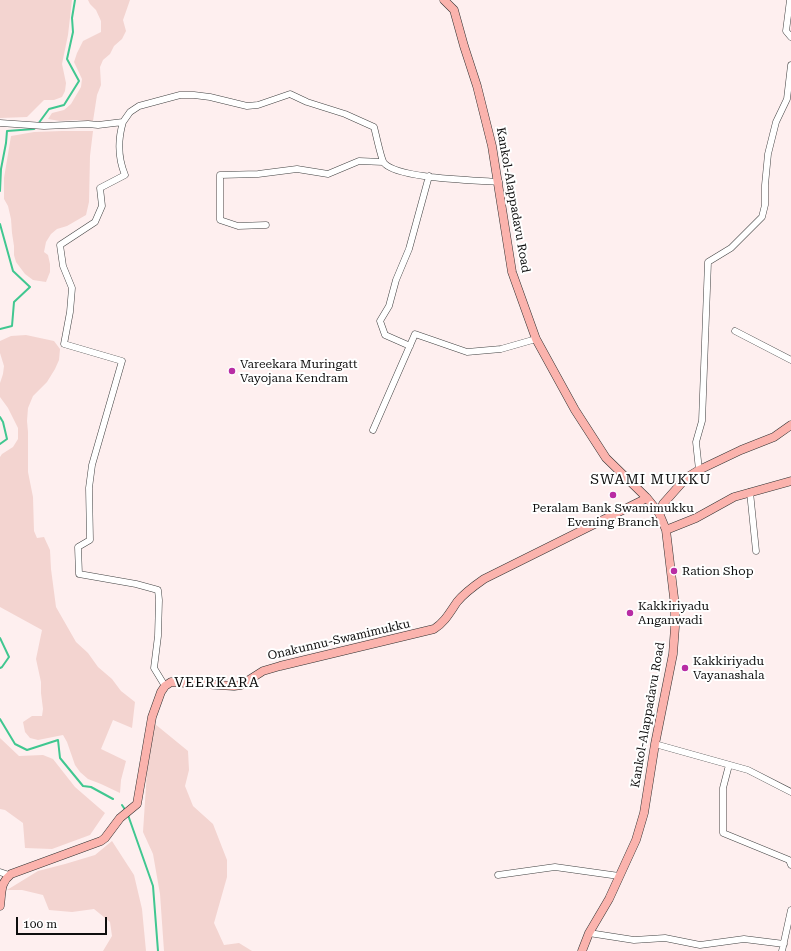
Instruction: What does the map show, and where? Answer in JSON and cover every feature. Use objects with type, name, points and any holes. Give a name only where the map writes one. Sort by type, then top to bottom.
[{"type":"main road","name":"Kankol-Alappadavu Road","points":[[444,0],[454,10],[477,86],[492,146],[499,182],[512,272],[536,339],[575,410],[606,458],[647,498],[660,513],[666,530],[675,599],[673,654],[655,744],[644,813],[636,840],[609,899],[589,933],[582,951]]},
{"type":"main road","points":[[660,513],[663,504],[686,478],[699,470],[741,450],[774,437],[791,425]]},
{"type":"main road","points":[[666,530],[696,518],[734,497],[791,481]]},
{"type":"main road","name":"Onakunnu-Swamimukku","points":[[165,686],[171,682],[234,686],[241,685],[263,671],[280,666],[434,629],[446,619],[458,601],[471,587],[484,579],[647,498]]},
{"type":"main road","points":[[0,906],[2,882],[4,878],[101,841],[120,818],[137,804],[152,717],[161,692],[165,686]]},
{"type":"street","points":[[790,0],[786,31],[791,37]]},
{"type":"street","points":[[699,470],[696,442],[702,421],[708,262],[731,248],[762,217],[765,205],[768,154],[776,122],[787,99],[791,64]]},
{"type":"street","points":[[165,686],[154,668],[158,636],[158,590],[136,584],[79,574],[78,547],[90,540],[89,488],[92,465],[122,361],[64,344],[70,312],[72,288],[64,266],[60,245],[95,222],[102,206],[100,188],[125,175],[120,164],[119,136],[123,122],[130,112],[139,106],[180,95],[210,97],[247,106],[290,94],[307,102],[345,114],[374,127],[383,162]]},
{"type":"street","points":[[0,123],[98,125],[123,122]]},
{"type":"street","points":[[266,225],[238,226],[220,220],[220,175],[258,174],[296,168],[328,174],[359,161],[383,162],[393,169],[410,174],[499,182]]},
{"type":"street","points":[[410,346],[385,335],[380,321],[389,306],[396,280],[409,249],[429,176]]},
{"type":"street","points":[[736,331],[791,360]]},
{"type":"street","points":[[373,430],[415,334],[467,352],[501,349],[536,339]]},
{"type":"street","points":[[750,492],[756,551]]},
{"type":"street","points":[[655,744],[748,770],[791,792]]},
{"type":"street","points":[[729,765],[723,788],[723,833],[789,860],[791,865]]},
{"type":"street","points":[[498,874],[555,867],[619,876]]},
{"type":"street","points":[[0,872],[9,875]]},
{"type":"street","points":[[589,933],[634,940],[665,938],[700,946],[744,939],[783,948],[791,910]]},
{"type":"shaded area","points":[[0,0],[72,0],[68,35],[62,64],[66,83],[65,91],[62,97],[54,100],[44,100],[27,117],[0,118]]},
{"type":"shaded area","points":[[88,0],[130,0],[123,20],[126,31],[122,39],[114,46],[110,54],[103,60],[100,67],[101,85],[97,95],[93,121],[60,121],[48,119],[52,113],[64,110],[71,104],[81,87],[82,79],[74,62],[77,53],[83,41],[101,32],[101,21],[96,10]]},
{"type":"shaded area","points":[[93,131],[90,156],[89,202],[86,215],[67,226],[57,229],[51,234],[46,242],[44,252],[48,255],[50,272],[46,282],[33,280],[25,274],[16,262],[11,219],[8,206],[4,199],[4,178],[11,136],[34,132]]},
{"type":"shaded area","points":[[26,335],[54,341],[60,349],[59,360],[55,369],[47,382],[33,396],[28,408],[27,421],[28,472],[33,497],[34,531],[37,538],[44,537],[50,550],[56,607],[76,642],[88,653],[98,667],[112,679],[121,691],[135,702],[132,728],[113,720],[101,749],[126,761],[121,780],[120,793],[88,779],[80,772],[75,765],[63,735],[38,740],[30,738],[25,732],[23,722],[32,716],[42,716],[43,709],[41,682],[36,659],[42,630],[0,607],[0,457],[13,447],[18,439],[18,428],[8,408],[0,397],[0,383],[4,366],[0,353],[0,341],[11,336]]},
{"type":"shaded area","points":[[155,724],[188,751],[189,770],[185,786],[193,806],[213,824],[227,860],[227,877],[214,923],[224,945],[239,943],[252,951],[164,951],[160,894],[153,854],[143,832],[147,771],[151,738]]},
{"type":"shaded area","points":[[0,738],[19,756],[43,755],[53,759],[75,787],[105,813],[90,835],[52,849],[25,848],[23,823],[5,810],[0,809]]},
{"type":"shaded area","points":[[112,841],[134,875],[142,909],[146,951],[103,951],[112,936],[110,922],[94,909],[72,912],[49,910],[43,895],[22,890],[7,890],[38,871],[95,855]]},
{"type":"waterway","points":[[38,124],[49,109],[64,105],[79,81],[67,59],[73,32],[72,18],[75,0]]},
{"type":"waterway","points":[[0,191],[1,169],[7,131],[34,129],[36,127]]},
{"type":"waterway","points":[[0,224],[13,271],[30,287],[14,302],[12,326],[0,329]]},
{"type":"waterway","points":[[0,417],[3,422],[7,439],[0,444]]},
{"type":"waterway","points":[[0,638],[9,657],[0,668]]},
{"type":"waterway","points":[[0,719],[15,744],[27,750],[58,740],[60,758],[83,786],[91,787],[113,799]]},
{"type":"waterway","points":[[122,805],[126,811]]},
{"type":"waterway","points":[[128,815],[153,886],[158,951]]},
{"type":"place","name":"Vareekara Muringatt Vayojana Kendram","points":[[232,371]]},
{"type":"place","name":"Peralam Bank Swamimukku Evening Branch","points":[[613,495]]},
{"type":"place","name":"Ration Shop","points":[[674,571]]},
{"type":"place","name":"Kakkiriyadu Anganwadi","points":[[630,613]]},
{"type":"place","name":"Kakkiriyadu Vayanashala","points":[[685,668]]},
{"type":"district","name":"SWAMI MUKKU","points":[[651,480]]},
{"type":"district","name":"VEERKARA","points":[[217,683]]}]
